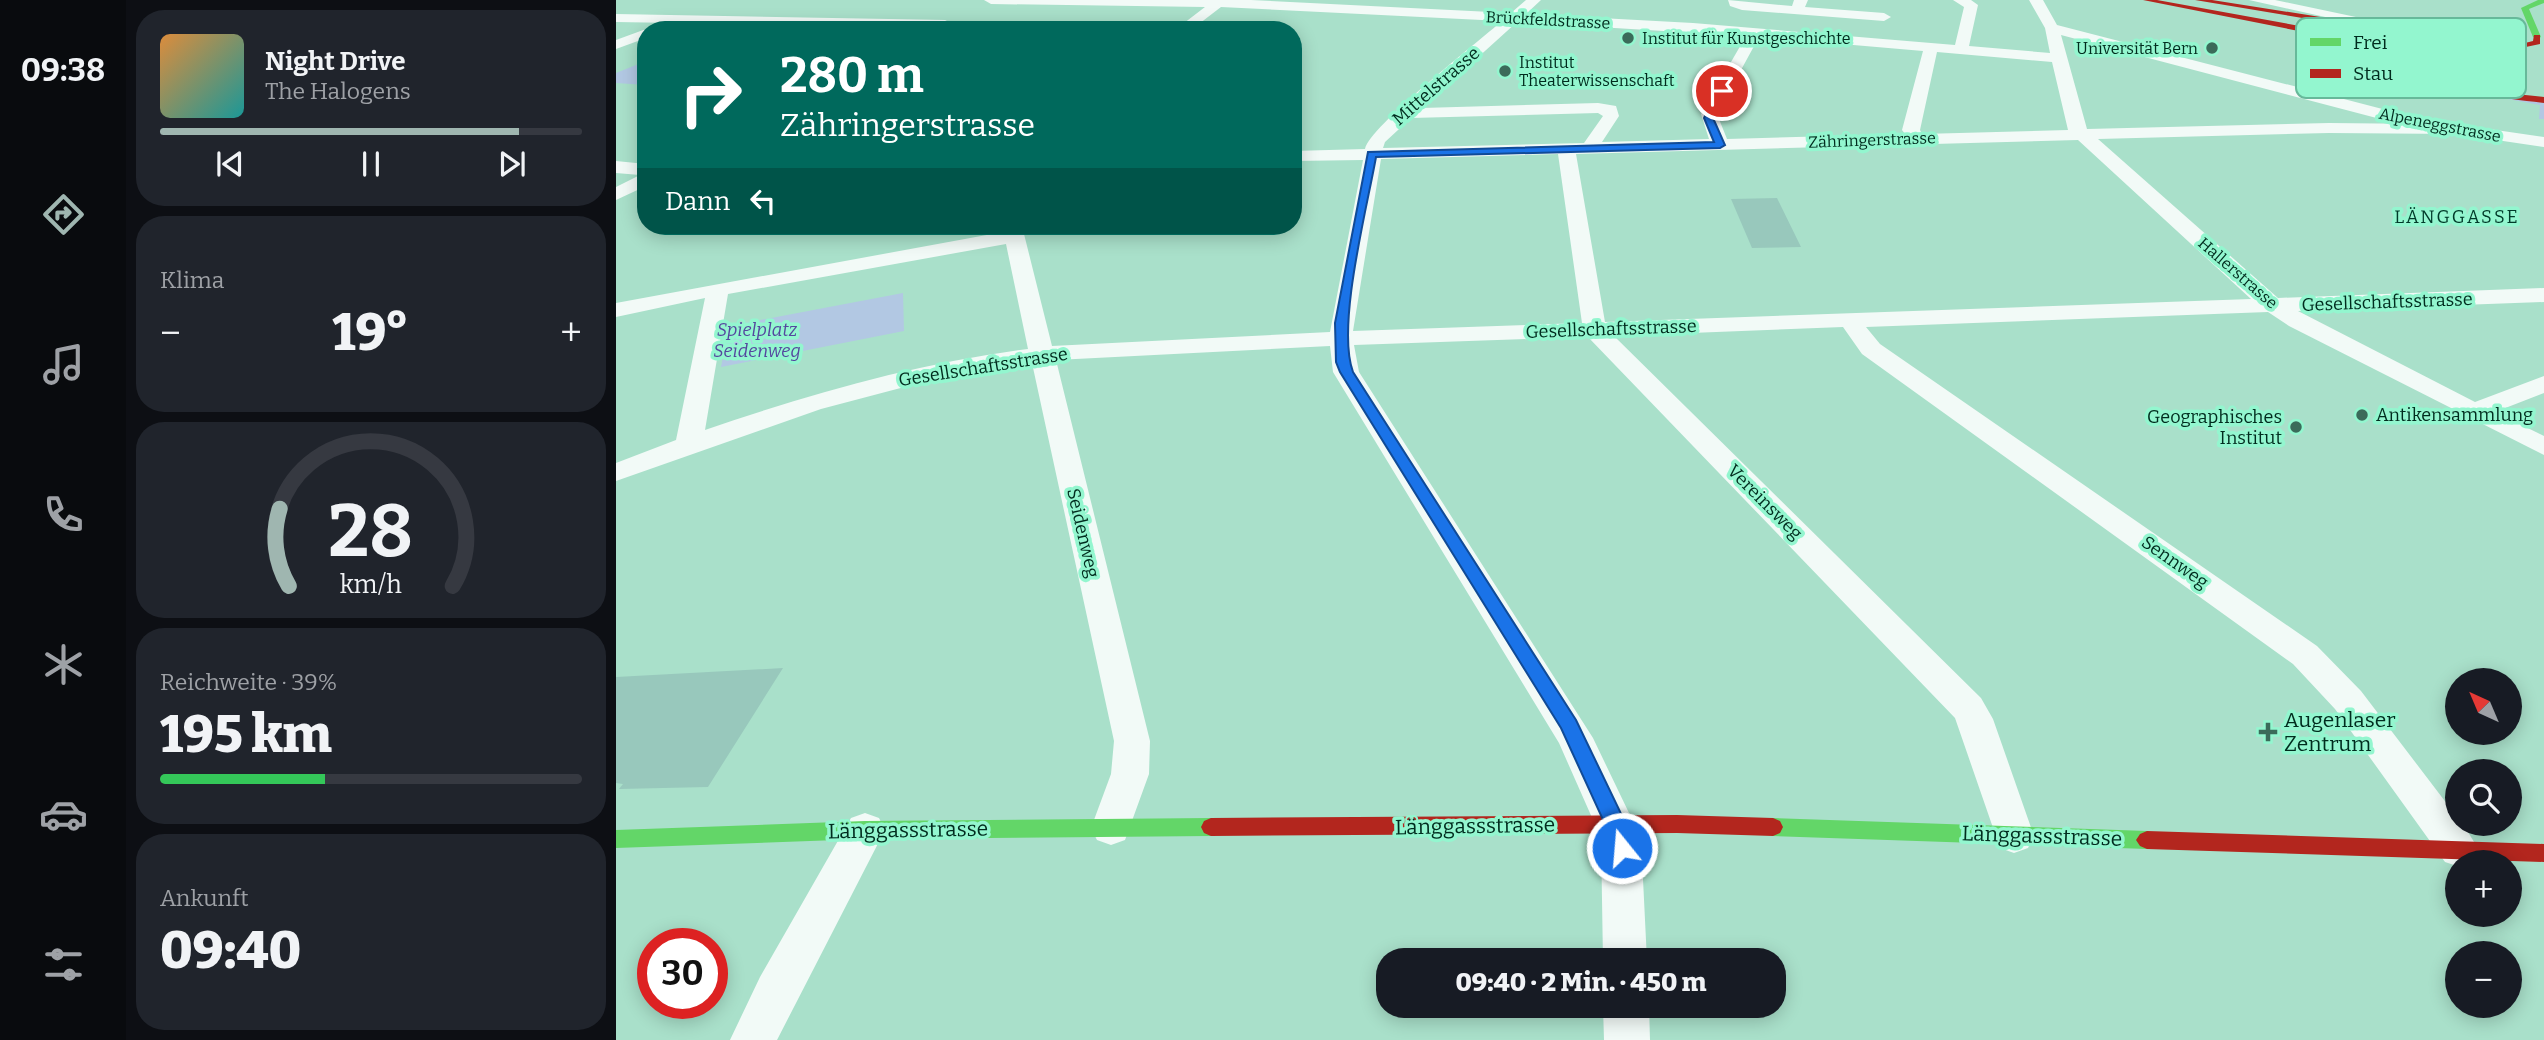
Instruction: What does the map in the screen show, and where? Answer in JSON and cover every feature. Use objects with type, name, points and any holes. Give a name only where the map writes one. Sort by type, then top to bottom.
[{"type":"main road","points":[[2146,0],[2296,29]]},
{"type":"main road","points":[[2198,0],[2296,18]]},
{"type":"main road","points":[[2542,40],[2525,8],[2531,3],[2544,0]]},
{"type":"main road","points":[[2526,96],[2544,100]]},
{"type":"main road","name":"Länggassstrasse","points":[[616,839],[865,830],[1616,824],[2459,850]]},
{"type":"main road","name":"Länggassstrasse","points":[[2522,852],[2544,853]]},
{"type":"street","name":"Brückfeldstrasse","points":[[992,0],[1321,4],[1755,32],[2060,58]]},
{"type":"street","points":[[950,21],[992,0]]},
{"type":"street","name":"Mittelstrasse","points":[[1534,0],[1379,136],[1372,154],[1341,323],[1341,340],[1346,372],[1569,726],[1616,824],[1622,848],[1625,948]]},
{"type":"street","points":[[1735,0],[1739,5],[1799,5],[1884,17]]},
{"type":"street","points":[[1874,43],[1891,0]]},
{"type":"street","points":[[1960,0],[1971,5],[1961,50]]},
{"type":"street","name":"Hallerstrasse","points":[[2036,0],[2052,28],[2076,129],[2276,307],[2297,321],[2544,447]]},
{"type":"street","points":[[2256,0],[2337,18]]},
{"type":"street","points":[[677,21],[726,3]]},
{"type":"street","points":[[1194,21],[1218,3]]},
{"type":"street","points":[[1302,20],[1321,4]]},
{"type":"street","points":[[793,20],[829,5]]},
{"type":"street","points":[[616,18],[814,21]]},
{"type":"street","name":"Alpeneggstrasse","points":[[2052,28],[2296,94]]},
{"type":"street","points":[[1720,145],[1709,114],[1755,32]]},
{"type":"street","points":[[616,45],[637,37]]},
{"type":"street","points":[[1917,139],[1912,130],[1931,47]]},
{"type":"street","name":"Alpeneggstrasse","points":[[2313,98],[2452,130],[2544,142]]},
{"type":"street","points":[[1404,113],[1598,108],[1610,110],[1611,117],[1589,148]]},
{"type":"street","name":"Zähringerstrasse","points":[[1302,156],[2362,128],[2452,130]]},
{"type":"street","points":[[1566,149],[1595,330]]},
{"type":"street","points":[[616,167],[637,169]]},
{"type":"street","points":[[616,194],[637,184]]},
{"type":"street","name":"Seidenweg","points":[[619,309],[993,235]]},
{"type":"street","name":"Seidenweg","points":[[1014,235],[1132,740],[1134,756],[1130,774],[1111,828]]},
{"type":"street","points":[[690,443],[718,289]]},
{"type":"street","name":"Gesellschaftsstrasse","points":[[616,473],[690,443],[795,407],[878,385],[1043,355],[1156,346],[2276,307],[2544,295]]},
{"type":"street","name":"Sennweg","points":[[1849,320],[1871,349],[2305,655],[2348,700],[2459,850]]},
{"type":"street","name":"Vereinsweg","points":[[1595,330],[1968,708],[1975,719],[2014,836]]},
{"type":"street","points":[[2474,411],[2544,384]]},
{"type":"street","points":[[753,1040],[776,992],[865,830]]},
{"type":"street","points":[[1626,1018],[1627,1040]]},
{"type":"green space","points":[[637,65],[637,84],[616,83],[616,73]]},
{"type":"green space","points":[[2502,98],[2544,103],[2544,119],[2539,119],[2540,105]]},
{"type":"green space","name":"Spielplatz Seidenweg","points":[[903,293],[904,331],[721,367],[729,326]]},
{"type":"building","points":[[1777,198],[1801,247],[1752,248],[1731,199]]},
{"type":"building","points":[[783,668],[708,787],[619,789],[623,784],[616,783],[616,677]]},
{"type":"traffic: fast","points":[[2537,37],[2525,8],[2544,0]]},
{"type":"traffic: fast","points":[[616,839],[865,830],[1211,827]]},
{"type":"traffic: fast","points":[[1773,827],[2147,840]]},
{"type":"traffic: jam","points":[[2146,0],[2296,29]]},
{"type":"traffic: jam","points":[[2198,0],[2316,18]]},
{"type":"traffic: jam","points":[[2526,45],[2537,42],[2537,37]]},
{"type":"traffic: jam","points":[[2526,97],[2544,100]]},
{"type":"traffic: jam","points":[[1211,827],[1677,824],[1773,827]]},
{"type":"traffic: jam","points":[[2147,840],[2544,853]]},
{"type":"place","name":"Institut für Kunstgeschichte","points":[[1628,38]]},
{"type":"place","name":"Universität Bern","points":[[2212,48]]},
{"type":"place","name":"Institut Theaterwissenschaft","points":[[1505,71]]},
{"type":"place","name":"Antikensammlung","points":[[2362,415]]},
{"type":"place","name":"Geographisches Institut","points":[[2296,427]]},
{"type":"place","name":"Augenlaser Zentrum","points":[[2268,732]]},
{"type":"district","name":"LÄNGGASSE","points":[[2457,217]]},
{"type":"route","points":[[1622,848],[1616,824],[1569,726],[1346,372],[1341,323],[1372,154],[1720,145],[1709,114],[1722,91]]}]
